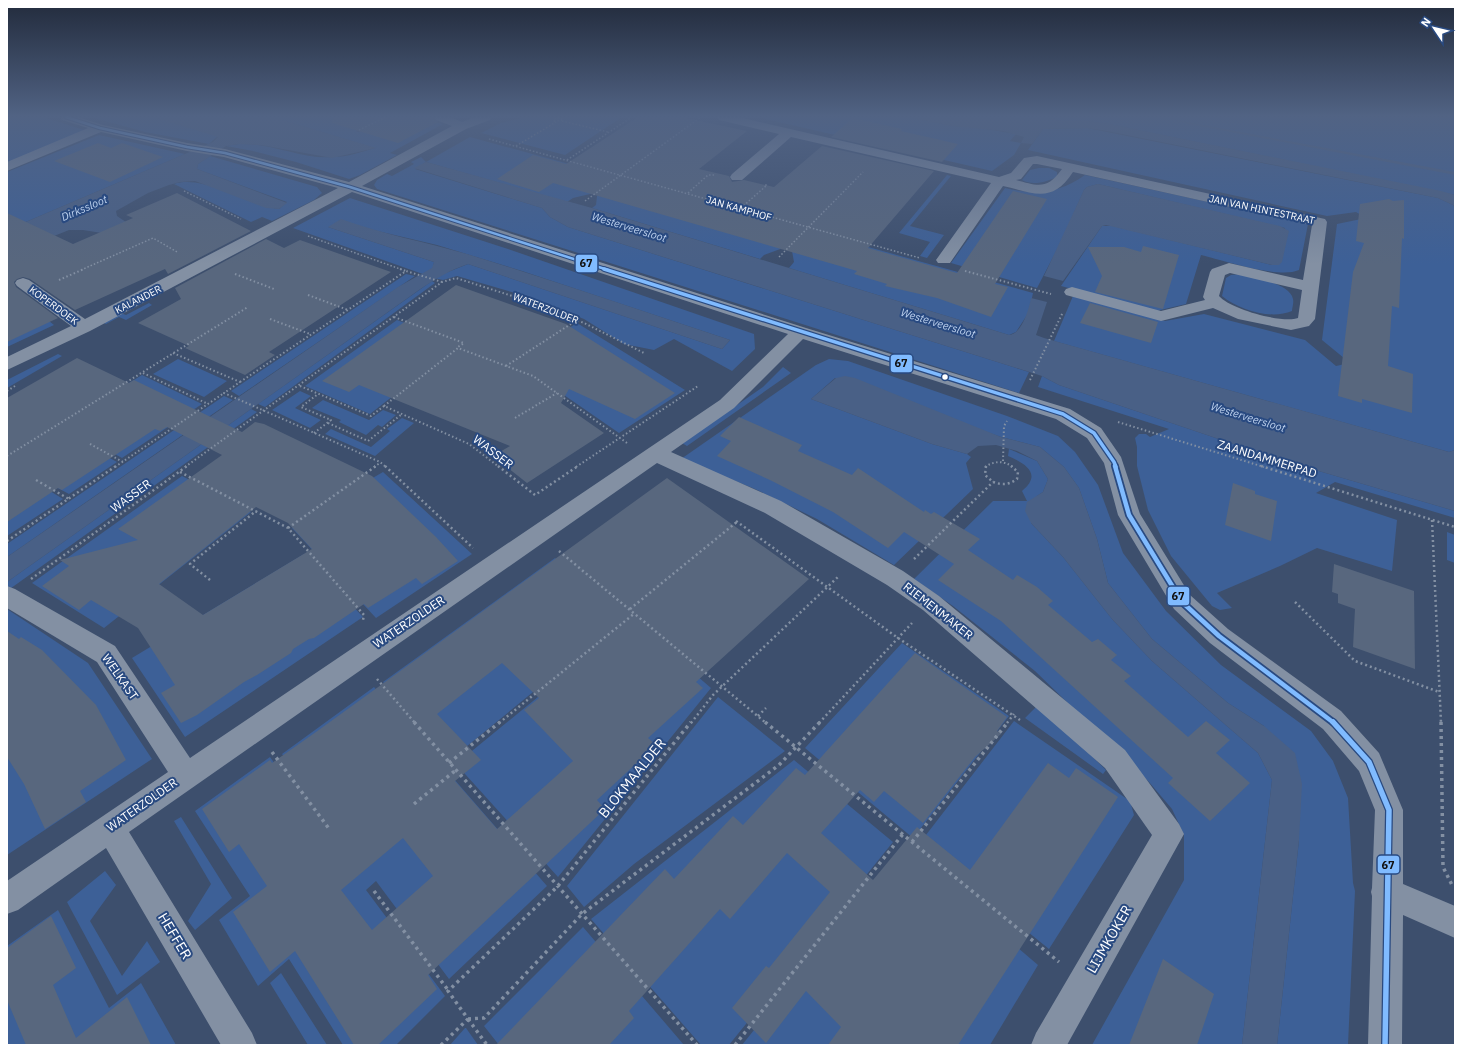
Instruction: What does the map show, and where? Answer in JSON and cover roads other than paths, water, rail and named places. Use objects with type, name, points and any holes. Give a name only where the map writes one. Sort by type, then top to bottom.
[{"type":"street","points":[[273,166],[350,187],[1072,418],[1094,433],[1114,462],[1129,515],[1182,602],[1219,636],[1332,720],[1369,762],[1389,810],[1386,892],[1385,1045]]},
{"type":"street","name":"KALANDER","points":[[7,364],[84,327],[275,229],[389,166]]},
{"type":"street","points":[[737,177],[750,166]]},
{"type":"street","points":[[934,166],[1035,189],[1049,189],[1057,185],[1070,167]]},
{"type":"street","name":"JAN VAN HINTESTRAAT","points":[[999,181],[1016,176],[1025,166]]},
{"type":"street","name":"JAN VAN HINTESTRAAT","points":[[1065,166],[1320,222],[1306,319],[1303,322],[1298,324],[1283,324],[1225,309],[1215,303]]},
{"type":"street","points":[[944,260],[999,181]]},
{"type":"street","points":[[1072,292],[1161,316],[1215,303],[1211,297],[1218,272],[1224,269],[1235,269],[1311,287]]},
{"type":"street","name":"KOPERDOEK","points":[[29,287],[84,327]]},
{"type":"street","name":"WATERZOLDER","points":[[7,899],[185,775],[727,404],[800,332]]},
{"type":"street","name":"RIEMENMAKER","points":[[656,454],[773,507],[895,578],[931,603],[1115,759],[1169,834]]},
{"type":"street","name":"WELKAST","points":[[7,596],[106,654],[185,775]]},
{"type":"street","name":"HEFFER","points":[[110,827],[240,1045]]},
{"type":"street","name":"LIJMKOKER","points":[[1048,1045],[1169,834]]},
{"type":"street","points":[[1386,892],[1455,922]]},
{"type":"water","name":"Dirkssloot","points":[[157,166],[198,166],[197,169],[287,203],[279,209],[266,208],[195,181],[180,182],[148,193],[116,211],[117,216],[145,235],[133,238],[83,230],[69,230],[7,255],[7,230]]},
{"type":"water","name":"Westerveersloot","points":[[418,166],[441,166],[592,208],[1009,335],[1014,334],[1021,326],[1027,314],[1031,298],[1047,302],[1036,335],[1044,338],[1449,452],[1455,450],[1455,511],[1278,459],[1059,385],[1042,376],[568,227],[550,217],[542,208],[414,168]]},
{"type":"water","points":[[1280,166],[1318,166],[1441,191],[1455,195],[1455,208],[1453,205],[1438,198]]},
{"type":"water","points":[[1409,166],[1423,166],[1455,172],[1455,175]]},
{"type":"water","points":[[1098,184],[1280,226],[1289,231],[1282,262],[1279,265],[1272,265],[1106,225],[1102,226],[1063,281],[1044,276],[1084,190],[1087,187]]},
{"type":"water","points":[[341,219],[388,234],[467,254],[566,285],[730,340],[722,349],[468,264],[443,275],[419,290],[7,582],[7,557],[398,287],[432,268],[434,262],[328,227]]},
{"type":"water","points":[[845,376],[855,378],[1001,437],[1040,447],[1064,467],[1079,488],[1097,539],[1108,583],[1152,639],[1228,703],[1264,726],[1295,753],[1302,784],[1299,840],[1277,1045],[1242,1045],[1272,780],[1258,753],[1152,661],[1112,619],[1063,557],[1031,523],[1025,511],[1027,502],[1043,492],[1048,479],[1037,461],[1017,451],[996,445],[978,446],[967,454],[932,444],[811,399],[836,378]]}]
